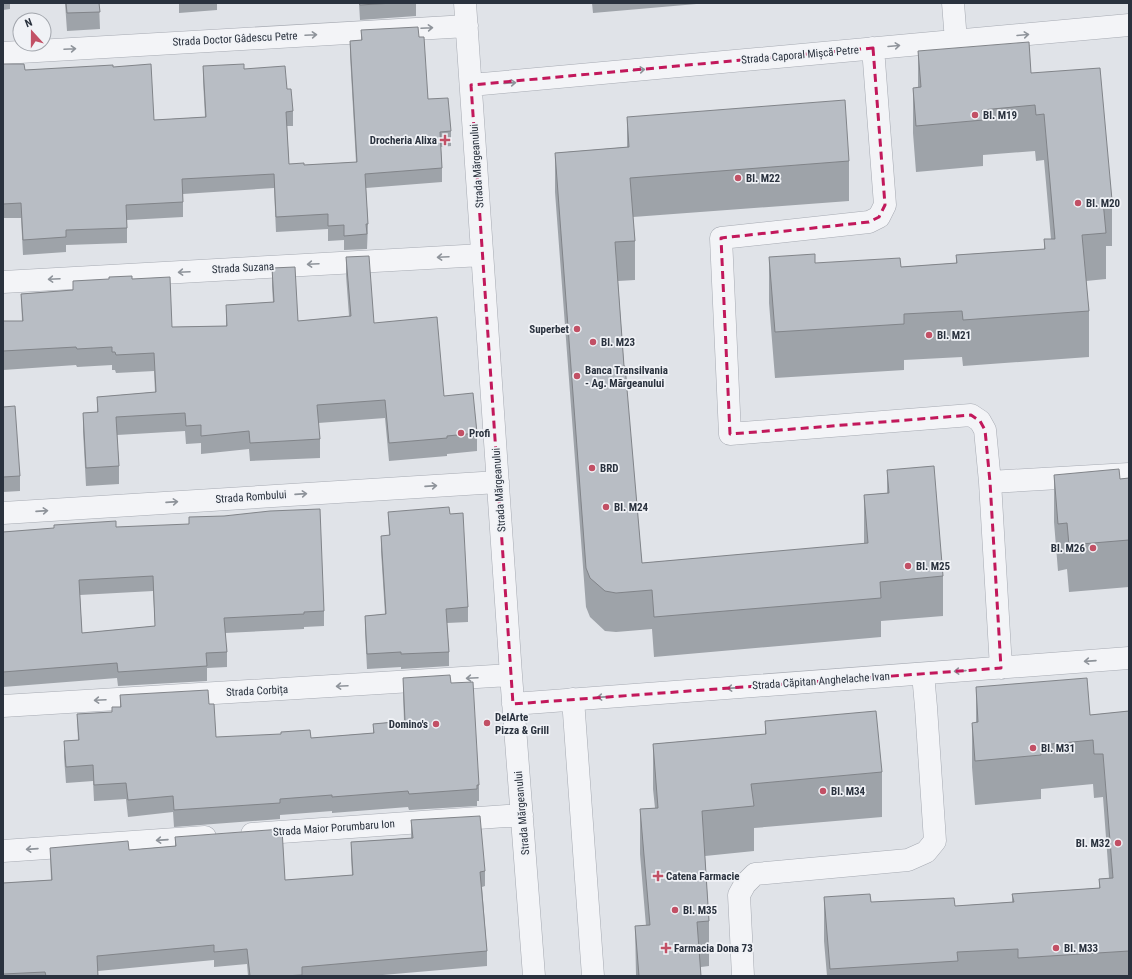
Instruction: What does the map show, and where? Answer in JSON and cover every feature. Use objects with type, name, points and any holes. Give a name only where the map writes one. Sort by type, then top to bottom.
[{"type":"street","name":"Strada Mărgeanului","points":[[465,3],[511,676],[534,976]]},
{"type":"street","points":[[953,3],[956,41]]},
{"type":"street","name":"Strada Doctor Gâdescu Petre","points":[[3,53],[467,26]]},
{"type":"street","name":"Strada Caporal Mișcă Petre","points":[[471,85],[524,82],[873,48],[1129,26]]},
{"type":"street","points":[[873,48],[884,204],[879,217],[869,222],[721,238],[730,434],[971,415],[980,421],[985,430],[990,482],[1001,668]]},
{"type":"street","name":"Strada Suzana","points":[[3,282],[482,255]]},
{"type":"street","points":[[990,482],[1129,474]]},
{"type":"street","name":"Strada Rombului","points":[[3,513],[498,482]]},
{"type":"street","name":"Strada Căpitan Anghelache Ivan","points":[[513,704],[1129,658]]},
{"type":"street","points":[[743,976],[739,895],[745,884],[755,874],[908,860],[926,852],[935,841],[926,707],[922,674]]},
{"type":"street","name":"Strada Corbița","points":[[3,706],[511,676]]},
{"type":"street","points":[[573,699],[593,976]]},
{"type":"street","name":"Strada Maior Porumbaru Ion","points":[[3,851],[522,815]]},
{"type":"highlighted area","points":[[873,48],[885,205],[879,217],[869,222],[721,238],[730,434],[971,415],[980,421],[985,430],[990,482],[1001,668],[513,704],[471,85]]},
{"type":"building","points":[[66,3],[99,3],[100,12],[67,13]]},
{"type":"building","points":[[359,3],[394,3],[360,5]]},
{"type":"building","points":[[418,27],[419,37],[424,37],[428,99],[448,98],[451,131],[440,132],[442,168],[365,174],[368,224],[366,224],[367,234],[344,236],[344,225],[328,226],[328,214],[276,217],[274,174],[182,179],[183,202],[126,205],[127,228],[66,230],[66,237],[23,240],[21,203],[3,204],[3,64],[24,64],[25,70],[151,64],[154,120],[206,117],[203,66],[244,64],[244,69],[285,66],[287,89],[291,89],[293,111],[286,112],[289,164],[304,163],[304,165],[357,162],[350,41],[362,40],[361,30]]},
{"type":"building","points":[[1029,42],[1031,73],[1100,68],[1112,200],[1103,201],[1106,233],[1082,235],[1089,311],[963,320],[962,311],[904,314],[904,324],[775,332],[769,257],[815,254],[815,263],[900,258],[901,267],[957,263],[956,255],[1045,249],[1044,239],[1055,239],[1044,114],[1036,115],[1035,105],[982,110],[983,120],[916,126],[913,88],[921,87],[918,51]]},
{"type":"building","points":[[845,100],[849,161],[630,178],[635,241],[615,242],[624,366],[642,563],[868,543],[864,495],[889,493],[887,470],[934,466],[943,576],[880,582],[881,598],[654,617],[652,590],[616,593],[605,591],[590,578],[586,568],[555,153],[629,147],[627,117]]},
{"type":"building","points":[[369,256],[374,323],[437,317],[444,396],[473,393],[477,433],[447,436],[447,438],[389,443],[385,400],[317,405],[320,439],[250,443],[249,431],[201,436],[201,425],[186,426],[185,413],[116,417],[119,466],[86,468],[83,413],[98,412],[97,397],[156,392],[154,353],[116,355],[115,352],[112,352],[112,347],[77,349],[76,347],[3,351],[3,321],[23,321],[21,294],[73,290],[73,281],[109,279],[109,277],[132,276],[132,279],[170,277],[172,327],[227,326],[226,305],[274,302],[272,268],[295,267],[298,321],[351,316],[346,257]]},
{"type":"building","points":[[15,406],[20,476],[3,477],[3,407]]},
{"type":"building","points":[[1119,469],[1120,479],[1129,478],[1129,540],[1069,545],[1067,523],[1058,524],[1054,475]]},
{"type":"building","points":[[449,507],[450,514],[463,513],[468,607],[446,609],[449,652],[367,654],[365,616],[386,614],[381,536],[390,535],[388,512]]},
{"type":"building","points":[[320,509],[324,611],[304,612],[304,614],[224,618],[227,652],[206,653],[207,666],[118,672],[117,663],[3,672],[3,532],[54,528],[54,525],[116,521],[116,527],[189,524],[189,517],[224,516],[270,511]],"holes":[[[153,576],[155,626],[82,633],[79,580]]]},
{"type":"building","points":[[450,675],[451,683],[473,682],[479,785],[477,785],[477,789],[409,794],[408,791],[332,797],[332,795],[280,799],[280,803],[174,810],[173,796],[128,800],[126,783],[94,785],[93,765],[66,767],[64,741],[79,740],[77,714],[112,712],[112,707],[121,707],[120,695],[208,690],[209,704],[214,704],[216,737],[281,734],[281,732],[310,730],[311,738],[374,733],[373,724],[405,721],[403,678]]},
{"type":"building","points":[[1087,678],[1090,715],[1129,711],[1129,951],[1018,958],[1018,949],[957,952],[958,961],[830,969],[824,897],[870,894],[871,902],[954,898],[955,906],[1014,902],[1012,894],[1100,888],[1099,879],[1113,878],[1103,754],[1094,754],[1093,740],[1041,745],[1041,755],[975,761],[972,723],[978,722],[976,687]]},
{"type":"building","points":[[876,711],[882,772],[751,784],[754,806],[702,811],[709,921],[697,922],[701,976],[639,976],[635,926],[650,925],[640,809],[658,808],[653,744],[766,734],[765,721]]},
{"type":"building","points":[[480,816],[485,871],[480,872],[487,951],[302,967],[302,975],[250,976],[247,949],[214,952],[214,945],[97,956],[98,976],[46,976],[45,972],[3,974],[3,883],[52,880],[50,848],[128,841],[129,850],[176,846],[175,837],[282,829],[285,880],[353,875],[351,842],[413,838],[411,820]]},
{"type":"place","name":"Bl. M19","points":[[975,115]]},
{"type":"place","name":"Drocheria Alixa","points":[[445,140]]},
{"type":"place","name":"Bl. M22","points":[[738,178]]},
{"type":"place","name":"Bl. M20","points":[[1078,203]]},
{"type":"place","name":"Superbet","points":[[577,329]]},
{"type":"place","name":"Bl. M21","points":[[929,335]]},
{"type":"place","name":"Bl. M23","points":[[593,342]]},
{"type":"place","name":"Banca Transilvania - Ag. Mărgeanului","points":[[577,376]]},
{"type":"place","name":"Profi","points":[[461,433]]},
{"type":"place","name":"BRD","points":[[592,468]]},
{"type":"place","name":"Bl. M24","points":[[606,507]]},
{"type":"place","name":"Bl. M26","points":[[1093,548]]},
{"type":"place","name":"Bl. M25","points":[[908,566]]},
{"type":"place","name":"DelArte Pizza & Grill","points":[[487,723]]},
{"type":"place","name":"Domino's","points":[[436,724]]},
{"type":"place","name":"Bl. M31","points":[[1033,748]]},
{"type":"place","name":"Bl. M34","points":[[823,791]]},
{"type":"place","name":"Bl. M32","points":[[1118,843]]},
{"type":"place","name":"Catena Farmacie","points":[[658,876]]},
{"type":"place","name":"Bl. M35","points":[[675,910]]},
{"type":"place","name":"Farmacia Dona 73","points":[[666,948]]},
{"type":"place","name":"Bl. M33","points":[[1056,948]]}]
